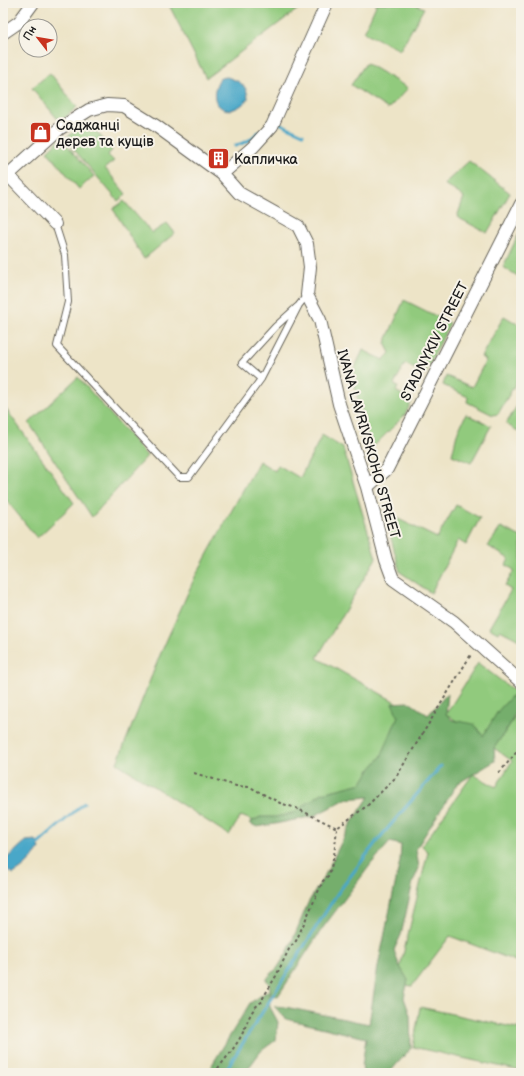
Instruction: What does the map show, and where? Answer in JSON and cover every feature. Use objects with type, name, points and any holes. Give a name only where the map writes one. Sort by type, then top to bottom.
[{"type":"street","points":[[3,33],[19,22],[33,3]]},
{"type":"street","points":[[222,174],[253,147],[272,126],[327,3]]},
{"type":"street","points":[[55,224],[5,174],[59,129],[89,110],[107,106],[124,106],[156,126],[222,174],[239,193],[298,226],[308,244],[310,267],[307,295]]},
{"type":"street","name":"STADNYKIV STREET","points":[[367,487],[387,469],[521,204]]},
{"type":"street","name":"IVANA LAVRIVSKOHO STREET","points":[[307,295],[320,320],[339,404],[367,487],[386,560],[393,579],[454,622],[521,682]]},
{"type":"lane","points":[[55,224],[65,254],[68,302],[57,346],[179,476],[189,477],[261,379],[299,305]]},
{"type":"lane","points":[[261,379],[242,363],[307,295]]},
{"type":"path","points":[[214,1073],[241,1037],[254,1009],[263,1002],[263,998],[276,976],[283,959],[296,941],[323,881],[329,875],[334,856],[337,828],[378,795],[396,777],[467,659],[479,644]]},
{"type":"path","points":[[499,773],[521,747]]},
{"type":"path","points":[[194,774],[236,786],[250,787],[280,803],[296,808],[337,828]]},
{"type":"green space","points":[[168,3],[306,3],[206,78]]},
{"type":"green space","points":[[377,3],[412,3],[424,8],[400,50],[364,32]]},
{"type":"green space","points":[[366,63],[408,88],[388,109],[351,85]]},
{"type":"green space","points":[[50,73],[77,107],[60,122],[32,88]]},
{"type":"green space","points":[[88,121],[112,150],[108,155],[114,161],[105,168],[126,194],[118,201],[65,139]]},
{"type":"green space","points":[[61,138],[94,176],[79,189],[47,151]]},
{"type":"green space","points":[[469,161],[510,193],[487,233],[457,217],[464,197],[444,184]]},
{"type":"green space","points":[[124,201],[152,233],[167,223],[175,233],[144,259],[113,209]]},
{"type":"green space","points":[[521,229],[521,278],[503,267]]},
{"type":"green space","points":[[404,300],[450,323],[425,374],[405,364],[394,384],[398,387],[396,391],[412,401],[405,415],[370,450],[352,374],[363,350],[383,360],[390,353],[385,343]]},
{"type":"green space","points":[[504,316],[521,326],[521,374],[498,414],[493,415],[467,402],[468,397],[443,385],[446,376],[472,387],[486,360],[481,357]]},
{"type":"green space","points":[[78,377],[147,456],[92,517],[29,423]]},
{"type":"green space","points":[[521,399],[521,433],[506,424]]},
{"type":"green space","points":[[3,405],[74,503],[37,538],[3,496]]},
{"type":"green space","points":[[466,414],[491,426],[471,463],[452,455],[457,434]]},
{"type":"green space","points":[[322,435],[343,448],[376,558],[317,658],[417,714],[386,772],[346,799],[264,825],[241,816],[229,835],[117,763],[160,655],[195,577],[259,461],[275,471],[278,465],[300,478]]},
{"type":"green space","points":[[456,505],[480,518],[466,545],[458,540],[431,593],[400,572],[384,512],[437,538]]},
{"type":"green space","points":[[501,527],[521,537],[521,641],[500,630],[498,633],[489,628],[511,590],[505,586],[514,570],[506,565],[509,559],[488,546]]},
{"type":"green space","points":[[478,663],[521,696],[491,744],[446,714]]},
{"type":"green space","points":[[517,690],[521,692],[521,701],[509,726],[494,748],[495,761],[457,784],[416,849],[419,868],[413,882],[401,935],[394,950],[399,965],[408,980],[404,998],[410,1015],[411,1048],[389,1073],[363,1073],[362,1066],[366,1038],[286,1019],[274,1006],[369,1024],[378,966],[400,861],[401,845],[390,842],[371,864],[322,929],[278,996],[271,996],[269,984],[266,979],[278,967],[288,951],[308,903],[326,873],[350,825],[369,797],[346,799],[314,816],[257,827],[249,823],[260,817],[276,817],[293,813],[322,793],[362,783],[371,768],[381,757],[398,716],[392,703],[409,702],[428,715],[448,693],[446,714],[452,720],[474,724],[483,736],[498,711]]},
{"type":"green space","points":[[521,708],[521,957],[518,962],[450,936],[412,986],[396,984],[428,852],[422,846],[473,774],[496,787],[512,761],[494,748]]},
{"type":"green space","points":[[269,990],[270,1007],[278,1022],[276,1040],[261,1051],[245,1073],[207,1073],[250,1003]]},
{"type":"green space","points":[[420,1007],[521,1029],[521,1071],[413,1047]]},
{"type":"water","points":[[227,77],[235,80],[245,87],[248,94],[248,99],[241,106],[226,110],[216,103],[215,96],[220,78]]},
{"type":"water","points":[[36,840],[40,848],[22,869],[13,874],[6,867],[6,859],[26,841]]},
{"type":"waterway","points":[[279,123],[303,134]]},
{"type":"waterway","points":[[235,146],[248,141],[259,132]]},
{"type":"waterway","points":[[224,1073],[337,894],[377,841],[441,766]]},
{"type":"waterway","points":[[36,846],[84,803]]},
{"type":"waterway","points":[[3,876],[13,867]]},
{"type":"place","name":"Саджанці дерев та кущів","points":[[40,133]]},
{"type":"place","name":"Капличка","points":[[219,159]]}]
